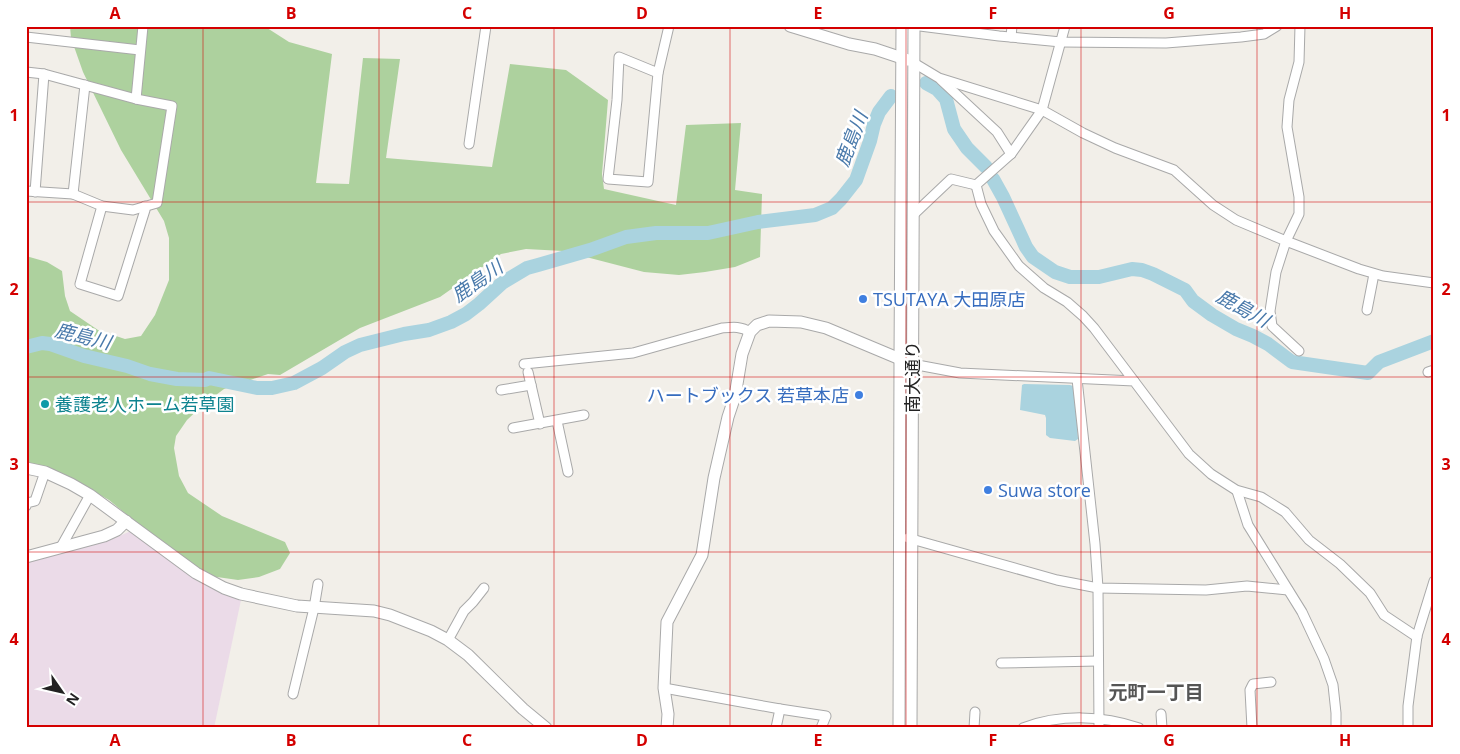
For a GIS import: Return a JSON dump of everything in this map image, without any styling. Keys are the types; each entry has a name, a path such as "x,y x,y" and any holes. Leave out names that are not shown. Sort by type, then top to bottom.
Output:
{"street":[{"path":"136,99 142,26"},
{"path":"469,144 486,26"},
{"path":"658,73 619,57 617,100 608,179 648,182 658,73 669,26"},
{"path":"790,26 849,44 875,49 914,63 939,78 997,132 1011,154"},
{"name":"南大通り","path":"902,26 900,359 910,728"},
{"name":"南大通り","path":"899,728 912,364 914,26"},
{"path":"920,26 1061,42 1166,44 1264,34 1277,26"},
{"path":"1011,37 1012,26"},
{"path":"976,185 1011,154 1042,110 1065,26"},
{"path":"1299,350 1272,326 1270,311 1276,272 1286,241 1299,214 1299,198 1286,127 1289,100 1299,62 1300,26"},
{"path":"26,37 140,50"},
{"path":"26,72 44,74 136,99 172,106 157,203 133,210 102,206 73,194 31,192 44,74"},
{"path":"939,78 1042,110 1115,148 1174,170 1213,204 1236,220 1286,241 1374,274 1434,283"},
{"path":"73,194 85,85"},
{"path":"913,216 951,179 976,185"},
{"path":"976,185 981,204 994,231 1019,266 1044,288 1067,302 1094,328 1189,454 1211,474 1237,491 1261,497 1285,512 1309,540 1340,564 1370,593 1384,615 1417,637"},
{"path":"102,206 80,284 118,296 146,210 145,206"},
{"path":"1367,310 1374,274"},
{"path":"667,728 668,714 664,688 667,622 702,555 714,478 728,417 736,396 742,354 750,332 757,326 769,321 801,322 826,328 912,364 960,373 1134,381"},
{"path":"540,424 526,368 634,353 722,328 737,327 750,332"},
{"path":"1077,379 1098,588 1099,723"},
{"path":"501,390 531,385"},
{"path":"513,428 584,415"},
{"path":"557,421 568,472"},
{"path":"26,468 45,472 90,495 196,573 224,588 241,594 296,606 374,611 390,615 430,631 448,640 468,654 523,709 546,728"},
{"path":"26,506 27,503 34,501 45,472"},
{"path":"1237,491 1248,525 1302,612 1324,659 1332,685 1336,728"},
{"path":"61,547 90,495"},
{"path":"26,557 104,536 117,530 126,521"},
{"path":"905,538 1056,580 1098,588 1206,590 1247,586 1288,590"},
{"path":"1408,728 1408,706 1417,637 1434,581"},
{"path":"293,694 318,584"},
{"path":"448,640 464,611 484,588"},
{"path":"1001,663 1098,661"},
{"path":"1252,728 1250,690 1253,684 1271,682"},
{"path":"664,688 826,716 821,728"},
{"path":"776,728 780,709"},
{"path":"974,728 975,712"},
{"path":"1161,714 1162,728"},
{"path":"1023,728 1037,722 1056,720 1130,724 1140,728"}],"shaded area":[{"path":"131,531 199,582 241,600 214,728 26,728 26,563 117,537"}],"green space":[{"path":"70,26 264,26 289,42 332,54 316,183 349,184 363,58 400,59 386,158 492,167 510,64 566,70 608,100 602,174 604,189 676,205 686,125 741,123 735,190 762,194 760,257 735,267 679,275 644,272 563,251 526,249 501,254 440,297 360,328 280,375 268,374 224,389 187,420 176,436 174,448 179,476 188,493 222,516 285,542 290,553 280,569 259,577 238,580 210,576 193,569 109,500 84,486 26,463 26,256 47,262 62,271 65,296 70,311 98,330 125,339 141,336 155,315 169,280 169,238 164,221 121,150 83,72 71,38"}],"water":[{"path":"1022,385 1073,386 1075,391 1078,439 1075,441 1050,438 1046,435 1045,415 1020,410"}],"waterway":[{"name":"鹿島川","path":"926,83 937,89 946,99 954,129 967,148 986,167"},
{"name":"鹿島川","path":"26,347 42,343 50,344 84,356 127,366 150,374 177,379 205,380 209,378 257,388 272,388 294,383 360,345 429,330 451,322 466,314 502,283 527,268 590,250 626,237 656,233 708,233 758,222 815,215 832,208 856,180 874,124 879,112 891,96"},
{"name":"鹿島川","path":"993,179 1026,247 1033,257 1055,272 1070,277 1099,277 1132,269 1153,274 1185,290 1193,301 1212,315 1268,344 1292,362 1368,373 1379,362 1434,341"}],"place":[{"name":"TSUTAYA 大田原店","path":"863,299"},
{"name":"ハートブックス 若草本店","path":"859,395"},
{"name":"養護老人ホーム若草園","path":"45,404"},
{"name":"Suwa store","path":"988,490"}],"district":[{"name":"元町一丁目","path":"1156,692"}]}
